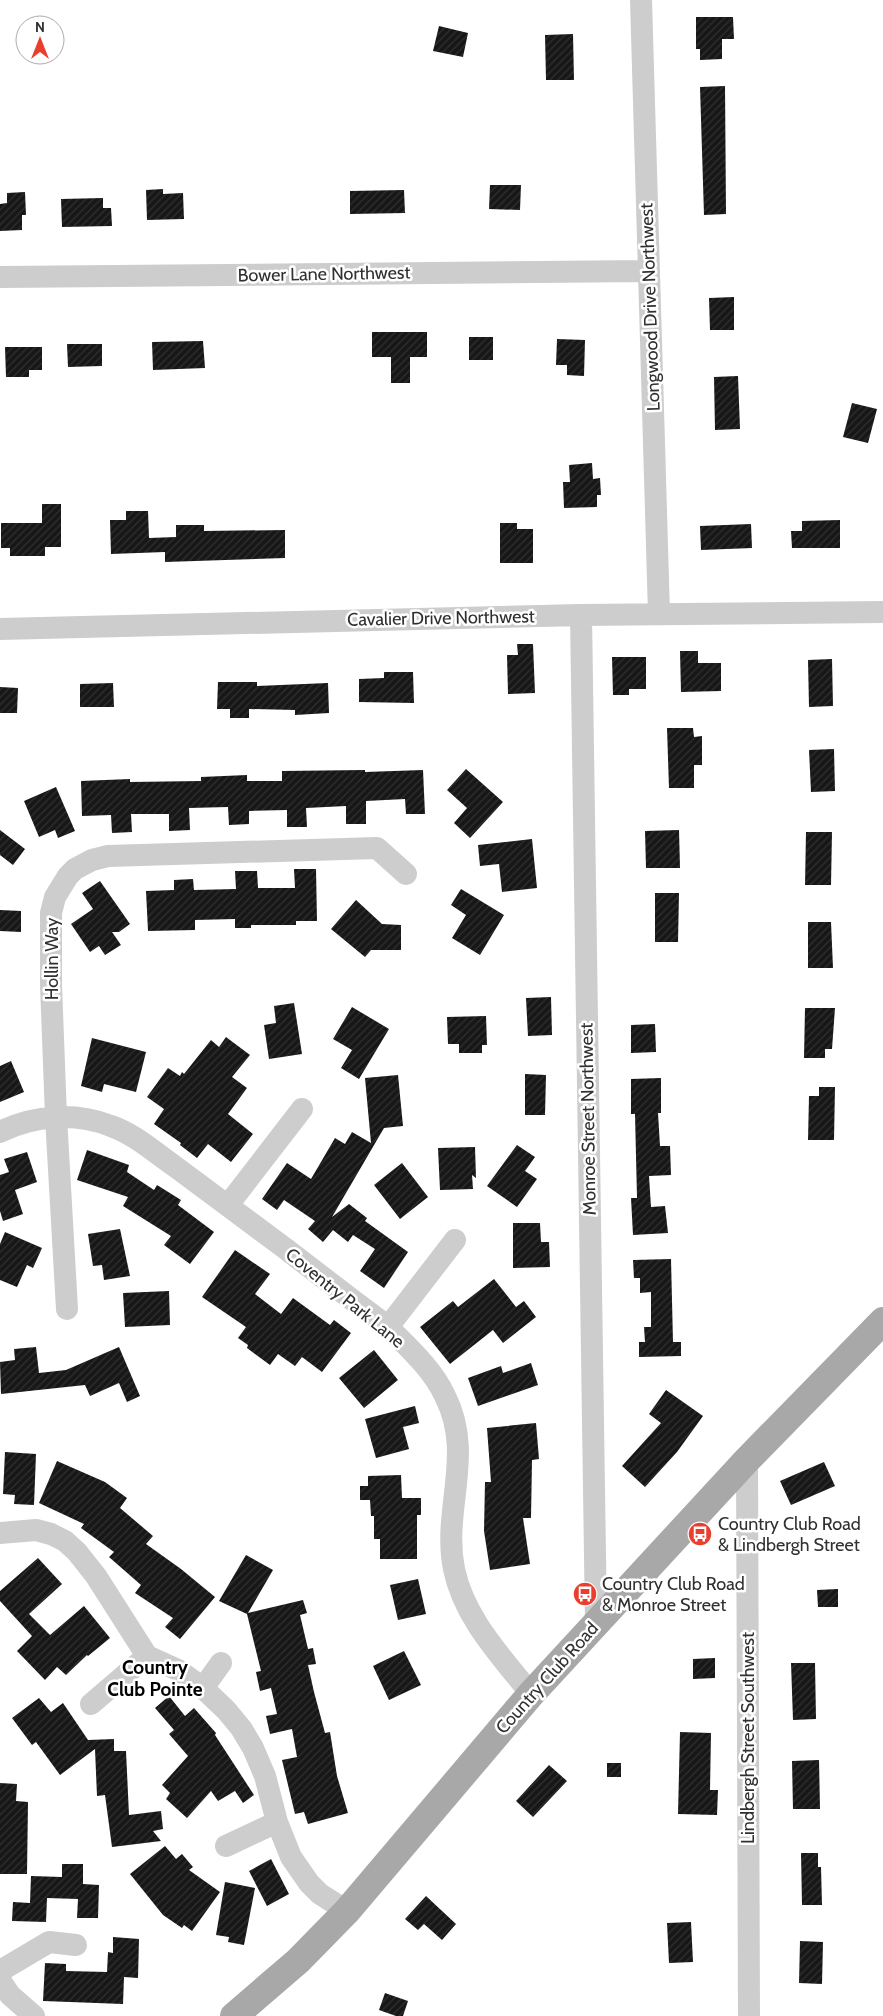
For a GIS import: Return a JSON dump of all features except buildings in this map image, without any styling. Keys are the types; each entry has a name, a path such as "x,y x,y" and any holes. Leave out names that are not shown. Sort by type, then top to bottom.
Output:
{"main road":[{"name":"Country Club Road","path":"234,2016 298,1961 346,1911 531,1694 747,1460 883,1321"}],"street":[{"name":"Longwood Drive Northwest","path":"641,0 659,614"},
{"name":"Bower Lane Northwest","path":"0,277 648,270"},
{"name":"Cavalier Drive Northwest","path":"0,629 581,615 883,612"},
{"name":"Monroe Street Northwest","path":"581,615 596,1623"},
{"name":"Hollin Way","path":"67,1309 56,1117 51,984 51,912 62,884 76,869 92,860 108,856 377,848 406,874"},
{"path":"228,1205 302,1108"},
{"name":"Coventry Park Lane","path":"0,1132 29,1120 56,1117 87,1119 111,1126 132,1136 228,1205 388,1327 434,1377 446,1397 454,1420 458,1442 459,1466 451,1536 453,1567 459,1590 469,1611 482,1631 531,1694"},
{"path":"388,1327 455,1240"},
{"name":"Lindbergh Street Southwest","path":"747,1460 749,2016"},
{"path":"0,1533 36,1530 51,1534 65,1542 77,1552 96,1576 147,1656 178,1670 203,1688 231,1716 253,1748 265,1776 276,1822 291,1857 309,1883 320,1894 346,1911"},
{"path":"91,1704 147,1656"},
{"path":"203,1688 221,1663"},
{"path":"226,1846 276,1822"},
{"path":"0,1972 49,1942 76,1944"},
{"path":"0,1980 10,1996 34,2016"}],"place":[{"name":"Country Club Road & Lindbergh Street","path":"700,1534"},
{"name":"Country Club Road & Monroe Street","path":"585,1594"}],"district":[{"name":"Country Club Pointe","path":"155,1678"}]}
